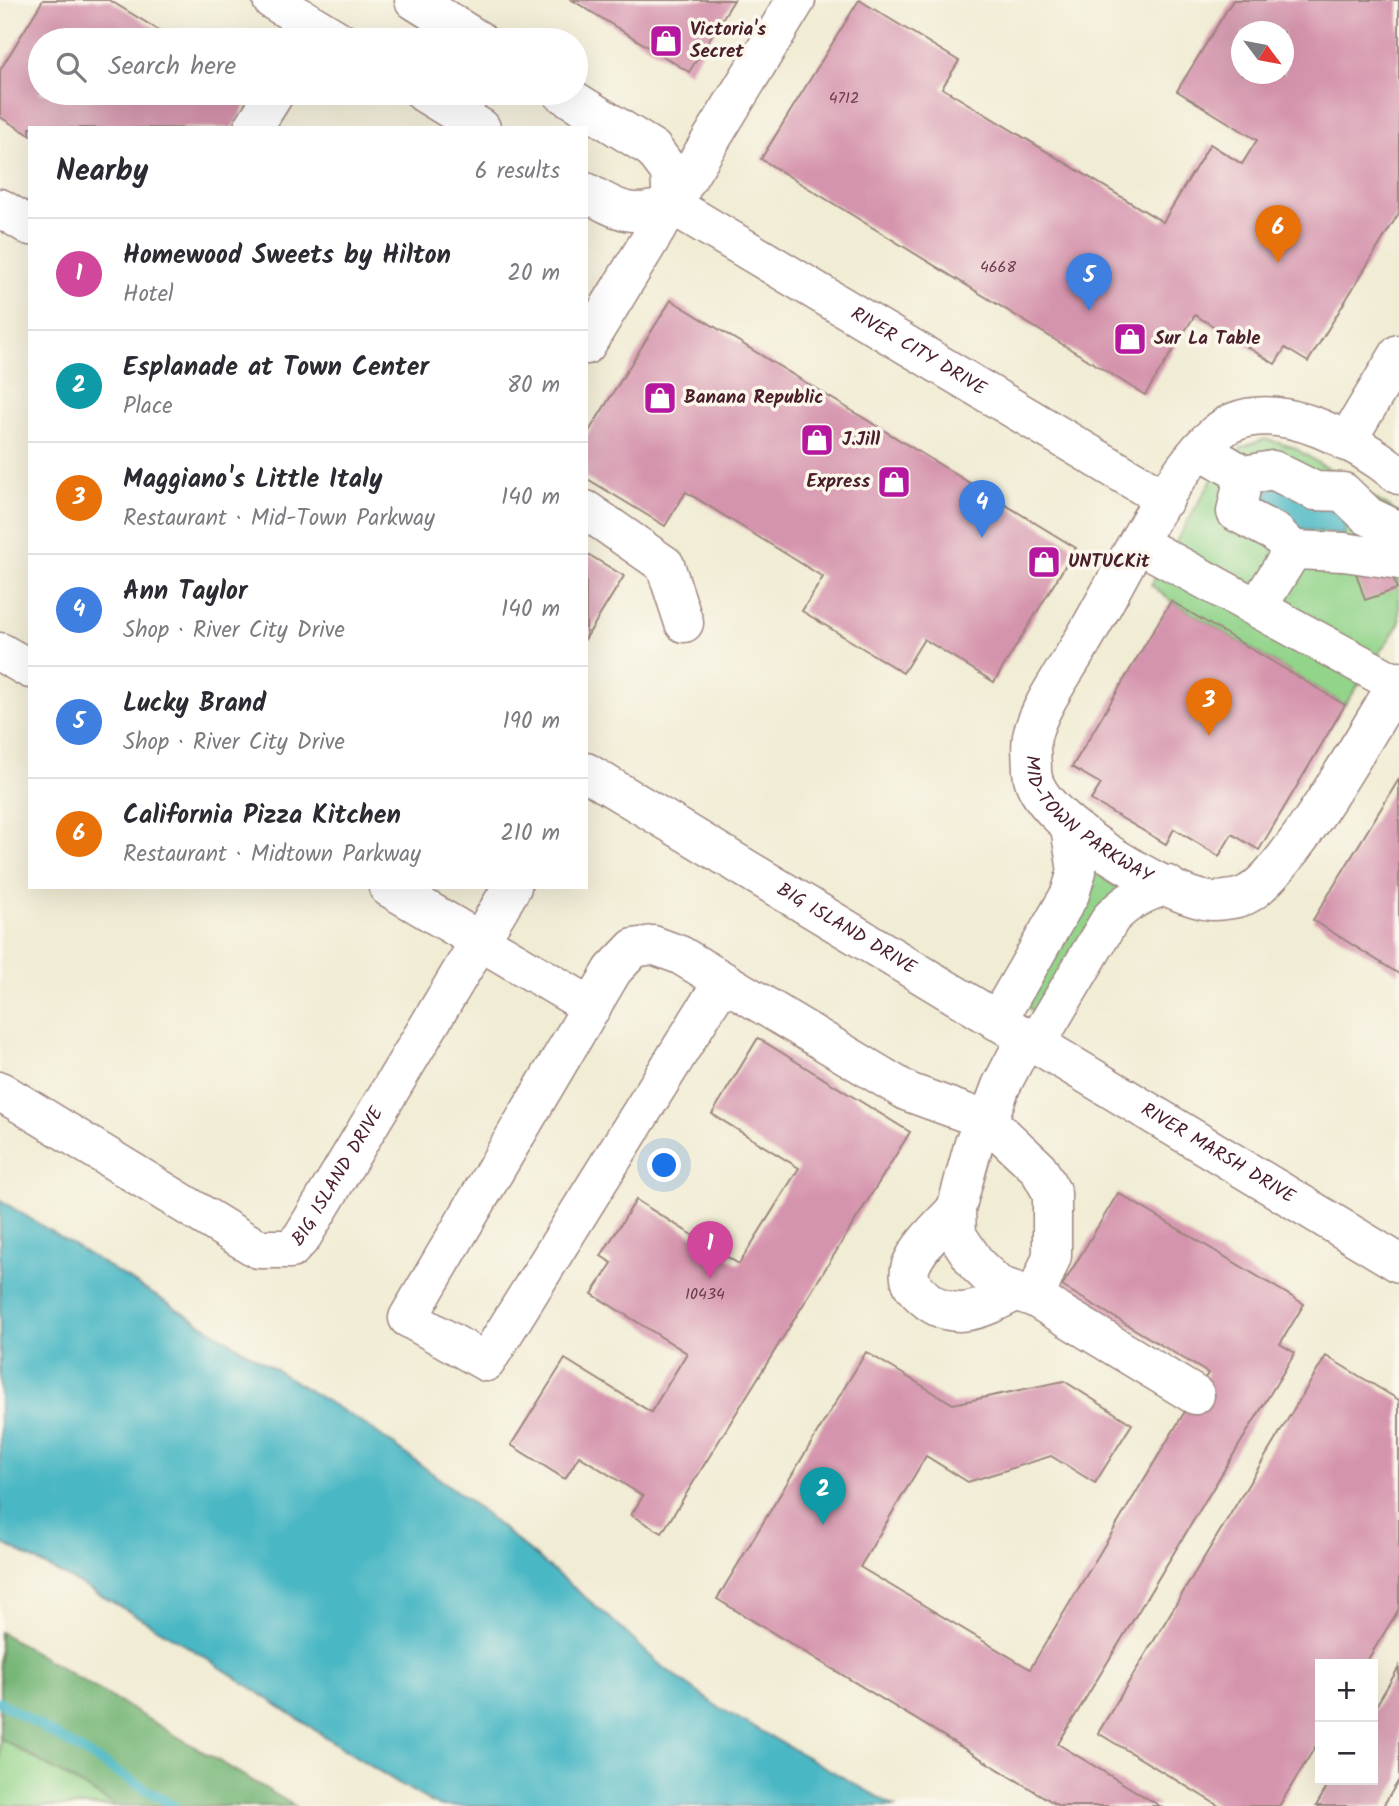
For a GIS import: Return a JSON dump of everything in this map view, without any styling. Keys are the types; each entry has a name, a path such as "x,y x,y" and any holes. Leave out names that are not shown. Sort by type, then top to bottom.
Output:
{"street":[{"path":"272,0 323,27"},
{"path":"414,0 459,28"},
{"path":"588,342 796,0"},
{"path":"254,126 267,105"},
{"path":"444,105 478,126"},
{"path":"582,105 653,149 670,172 672,205"},
{"path":"588,193 615,209 644,214 672,205"},
{"name":"RIVER CITY DRIVE","path":"672,205 1165,499"},
{"path":"0,208 28,225"},
{"path":"1346,442 1399,354"},
{"name":"MID-TOWN PARKWAY","path":"1396,467 1303,422 1266,414 1233,422 1200,449 1165,499 1050,697 1032,736 1032,775 1048,803 1070,827 1109,854 1191,897 1213,901 1246,895 1274,872 1398,682"},
{"path":"1286,418 1236,512 1284,541 1399,560"},
{"path":"1200,449 1315,491 1343,492 1368,516 1399,531"},
{"path":"1257,608 1284,541 1315,491"},
{"path":"588,511 664,565 684,623"},
{"path":"1139,544 1398,682"},
{"path":"0,652 28,668"},
{"name":"BIG ISLAND DRIVE","path":"588,773 1020,1034"},
{"path":"1070,827 1077,871 1002,1086 988,1121 974,1143 956,1209 957,1235 977,1265 1012,1299 1195,1395"},
{"path":"1020,1034 1125,903 1147,891 1168,885"},
{"path":"391,889 592,1007"},
{"name":"BIG ISLAND DRIVE","path":"0,1091 258,1249 291,1249 302,1237 511,889"},
{"path":"723,981 486,1362 408,1318 613,970 634,948 653,945 680,955 908,1092 988,1121 1038,1168 1052,1193 1052,1256 1012,1299 959,1312 944,1310 929,1303 915,1289 909,1278 911,1265 956,1209"},
{"name":"RIVER MARSH DRIVE","path":"1020,1034 1399,1263"}],"green space":[{"path":"1265,439 1293,447 1399,514 1399,624 1345,705 1171,601 1151,585 1218,469 1243,447"},
{"path":"1092,871 1123,891 1036,1012 1022,1005"},
{"path":"0,1632 295,1806 116,1806 0,1738"},
{"path":"0,1738 116,1806 0,1806"}],"water":[{"path":"1274,484 1341,509 1346,524 1344,536 1296,527 1274,519 1258,501"},
{"path":"0,1200 372,1429 463,1496 610,1618 659,1664 718,1707 894,1806 438,1806 158,1628 0,1542"}],"building":[{"path":"43,0 109,0 155,28 28,28 28,105 246,105 233,126 28,126 28,134 0,117 0,70"},
{"path":"572,0 734,0 689,72"},
{"path":"859,0 959,61 942,88 1163,222 1210,144 1242,164 1257,140 1177,91 1233,0 1399,0 1399,213 1308,362 1285,348 1275,364 1195,315 1145,395 761,159"},
{"path":"671,300 1076,548 994,682 924,639 903,673 802,611 823,577 686,492 665,526 588,479 588,433"},
{"path":"1383,544 1397,589 1365,600 1350,555"},
{"path":"588,554 624,576 588,635"},
{"path":"1171,601 1345,705 1259,850 1232,834 1219,856 1174,829 1166,844 1091,800 1101,784 1072,767"},
{"path":"1399,779 1399,974 1313,920"},
{"path":"758,1038 910,1132 662,1533 631,1515 643,1496 579,1456 565,1479 511,1445 565,1359 651,1412 687,1353 592,1294 612,1263 601,1256 636,1200 739,1264 799,1168 712,1114"},
{"path":"1118,1193 1304,1304 1280,1344 1295,1353 1058,1744 1160,1806 1059,1806 717,1599 866,1352 953,1404 1064,1381 1132,1424 1095,1483 1051,1456 968,1482 926,1456 860,1567 1030,1669 1208,1373 1062,1286"},
{"path":"1326,1356 1399,1400 1399,1609 1368,1659 1315,1659 1315,1747 1279,1806 1219,1806 1098,1733"},
{"path":"1399,1667 1399,1780 1383,1806 1316,1806 1328,1785 1378,1785 1378,1703"}],"waterway":[{"path":"0,1702 174,1806"}],"place":[{"name":"Victoria's Secret","path":"666,41"},
{"name":"California Pizza Kitchen","path":"1278,263"},
{"name":"Lucky Brand","path":"1089,311"},
{"name":"Sur La Table","path":"1130,339"},
{"name":"Banana Republic","path":"660,398"},
{"name":"J.Jill","path":"817,440"},
{"name":"Express","path":"894,482"},
{"name":"Ann Taylor","path":"982,538"},
{"name":"UNTUCKit","path":"1044,562"},
{"name":"Maggiano's Little Italy","path":"1209,736"},
{"name":"Homewood Sweets by Hilton","path":"710,1279"},
{"name":"Esplanade at Town Center","path":"823,1525"}]}
